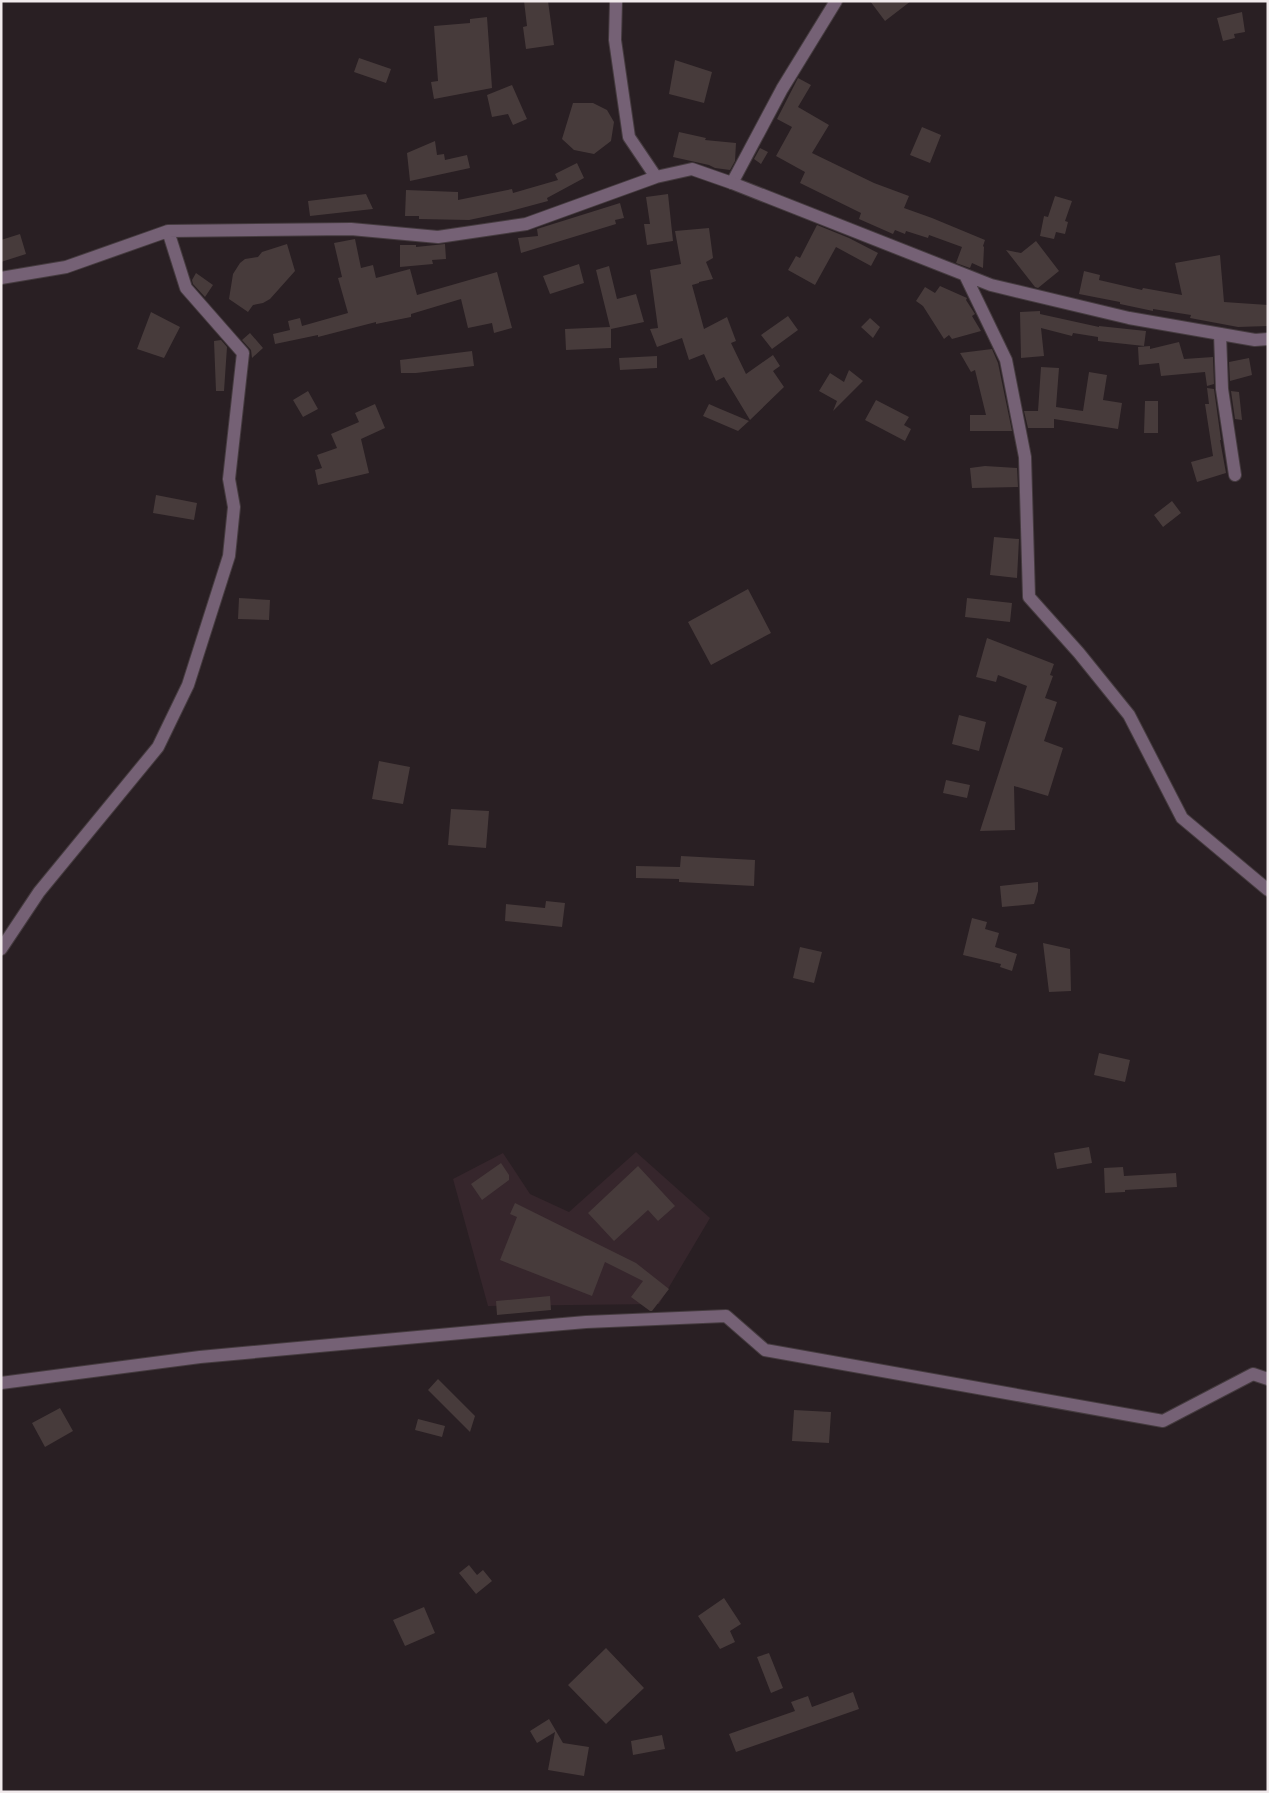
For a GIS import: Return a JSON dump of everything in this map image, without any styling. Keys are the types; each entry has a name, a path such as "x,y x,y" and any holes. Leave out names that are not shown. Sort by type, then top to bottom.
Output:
{"street":[{"path":"616,1 615,40 630,137 656,178"},
{"path":"732,183 782,89 836,1"},
{"path":"1,278 66,268 168,231 351,229 438,237 526,224 656,178 692,169 991,285 1120,316 1254,340 1268,339"},
{"path":"1,949 39,892 158,748 188,684 229,556 234,507 228,479 243,353 186,288 168,231"},
{"path":"965,275 1006,360 1025,457 1029,597 1079,653 1128,715 1182,818 1268,890"},
{"path":"1220,334 1222,389 1235,475"},
{"path":"1,1382 200,1357 484,1330 586,1322 726,1316 765,1350 1164,1421 1253,1374 1268,1379"}],"shaded area":[{"path":"636,1152 710,1218 659,1304 488,1306 453,1179 503,1153 530,1194 569,1212"}],"building":[{"path":"524,1 548,1 554,45 526,49 523,27 527,26"},
{"path":"870,1 911,1 885,21"},
{"path":"1242,12 1245,32 1234,34 1235,38 1223,41 1217,18"},
{"path":"487,17 492,88 434,99 431,82 438,81 434,26 470,23 470,19"},
{"path":"359,58 391,69 386,83 354,72"},
{"path":"675,60 712,72 704,103 669,94"},
{"path":"798,78 811,85 798,107 829,125 812,153 874,183 909,196 904,208 985,240 983,246 983,268 972,263 970,268 956,263 962,247 929,235 928,238 906,231 905,234 895,230 893,234 859,219 861,213 800,183 805,172 776,156 792,127 777,119"},
{"path":"512,85 527,119 513,125 508,114 492,117 487,95"},
{"path":"573,103 593,103 607,110 614,122 611,141 594,154 574,150 562,139"},
{"path":"922,127 941,135 930,163 910,155"},
{"path":"679,132 706,138 705,140 736,143 735,161 730,170 673,157"},
{"path":"435,141 437,155 444,154 445,160 467,155 470,168 410,181 407,153"},
{"path":"760,148 768,152 761,164 754,159"},
{"path":"577,163 584,178 547,198 548,201 469,220 419,219 419,216 405,216 406,190 458,192 458,200 512,189 513,193 558,180 555,174"},
{"path":"366,194 373,209 310,216 308,201"},
{"path":"668,194 673,241 647,245 644,224 650,224 646,197"},
{"path":"1055,196 1072,201 1065,221 1068,222 1065,234 1056,232 1054,239 1040,236 1044,216 1048,217"},
{"path":"620,203 624,218 615,220 616,224 521,253 518,238 538,236 537,229"},
{"path":"817,225 849,238 878,253 871,266 836,247 815,285 788,270 796,256 800,258"},
{"path":"709,228 713,258 706,262 713,279 692,285 704,329 727,317 736,341 731,343 746,374 773,355 780,366 773,371 784,387 750,420 724,377 716,381 704,354 689,360 682,338 657,347 650,329 658,328 650,270 681,264 675,231"},
{"path":"20,234 26,254 1,262 1,240"},
{"path":"355,239 361,268 373,265 376,278 410,269 417,295 497,272 512,328 494,333 492,323 468,328 461,299 411,314 411,317 376,324 376,322 318,337 318,335 275,344 273,334 290,330 288,321 300,318 302,326 348,313 338,278 342,277 334,243"},
{"path":"1036,241 1059,271 1038,288 1035,287 1006,250 1021,253"},
{"path":"287,244 295,271 270,299 253,305 248,312 229,299 233,274 240,263 245,259 258,257 262,252"},
{"path":"445,244 446,259 432,260 433,264 400,267 400,245 416,245 416,247"},
{"path":"1220,255 1224,302 1268,305 1268,326 1238,327 1190,318 1191,315 1153,309 1153,311 1079,294 1084,271 1100,275 1099,280 1142,290 1143,288 1182,295 1175,263"},
{"path":"579,264 584,283 550,294 543,276"},
{"path":"609,266 617,299 636,294 644,322 611,329 611,348 566,350 565,329 610,327 596,270"},
{"path":"196,273 213,285 205,297 193,284 192,280"},
{"path":"940,286 967,298 966,300 975,314 972,316 981,331 952,339 949,335 944,339 923,306 916,301 925,287 935,293"},
{"path":"1040,311 1040,314 1099,327 1146,331 1144,346 1098,341 1098,337 1073,333 1072,336 1041,328 1044,356 1021,358 1020,312"},
{"path":"151,312 180,327 164,358 137,349"},
{"path":"788,316 798,330 772,349 761,335"},
{"path":"870,318 880,327 873,338 861,327"},
{"path":"250,333 263,348 252,358 251,350 242,340"},
{"path":"221,340 227,347 224,391 216,391 214,341"},
{"path":"1179,342 1184,359 1213,357 1214,384 1207,386 1205,372 1161,376 1159,363 1139,365 1138,347 1150,346 1150,349"},
{"path":"992,349 998,363 1012,431 970,431 970,415 986,415 975,370 971,372 960,353"},
{"path":"472,351 474,366 401,373 400,360"},
{"path":"657,356 657,368 620,370 619,358"},
{"path":"1249,358 1252,375 1230,381 1229,362"},
{"path":"1041,367 1059,368 1056,407 1083,411 1089,372 1107,375 1103,400 1122,403 1118,429 1054,419 1054,428 1028,428 1024,411 1038,411"},
{"path":"849,370 863,381 833,411 837,401 819,391 830,373 844,382"},
{"path":"1207,388 1214,389 1226,473 1197,482 1191,462 1213,456 1205,404 1209,404"},
{"path":"308,391 318,409 303,417 293,400"},
{"path":"1231,391 1239,392 1242,420 1235,419"},
{"path":"876,400 909,417 904,425 911,429 905,441 865,420"},
{"path":"1145,401 1158,401 1158,433 1144,433"},
{"path":"375,404 385,428 361,439 369,473 318,485 315,470 322,468 317,455 337,448 331,434 359,422 355,413"},
{"path":"709,404 749,421 738,431 703,416"},
{"path":"985,466 1017,468 1018,487 972,488 970,468"},
{"path":"156,495 197,503 194,520 153,513"},
{"path":"1172,501 1181,513 1163,527 1154,515"},
{"path":"994,537 1019,539 1017,578 990,575"},
{"path":"748,589 771,633 711,665 688,622"},
{"path":"239,598 270,600 269,620 238,619"},
{"path":"967,598 1012,603 1010,622 965,617"},
{"path":"987,638 1054,664 1050,675 1053,676 1045,698 1057,702 1044,741 1063,748 1048,796 1014,786 1015,830 980,831 1027,686 998,675 996,682 976,677"},
{"path":"959,715 986,722 979,751 952,744"},
{"path":"379,761 410,767 403,804 372,799"},
{"path":"946,780 970,785 967,798 943,793"},
{"path":"451,809 489,811 486,848 448,845"},
{"path":"681,856 755,860 754,886 679,882 679,879 636,878 636,866 680,867"},
{"path":"1038,882 1038,891 1034,904 1002,907 1000,886"},
{"path":"546,901 565,903 562,927 505,921 506,904 545,908"},
{"path":"972,918 987,922 985,929 999,933 995,947 1017,954 1012,971 1000,967 1001,964 963,955"},
{"path":"1043,943 1070,949 1071,991 1049,992"},
{"path":"800,947 822,952 814,983 793,978"},
{"path":"1099,1053 1130,1060 1125,1082 1094,1075"},
{"path":"1089,1147 1092,1163 1057,1169 1054,1153"},
{"path":"501,1163 509,1175 509,1180 482,1200 471,1184"},
{"path":"638,1166 675,1206 658,1221 648,1210 614,1241 588,1213"},
{"path":"1123,1167 1124,1176 1176,1173 1177,1187 1105,1193 1104,1168"},
{"path":"515,1203 636,1263 669,1289 652,1311 650,1311 631,1297 643,1281 605,1262 592,1296 500,1260 517,1217 510,1214"},
{"path":"550,1296 551,1310 497,1315 496,1301"},
{"path":"438,1379 475,1416 470,1432 428,1390"},
{"path":"60,1408 73,1431 45,1447 32,1423"},
{"path":"794,1410 831,1412 829,1443 792,1441"},
{"path":"418,1419 445,1426 442,1437 415,1430"},
{"path":"469,1565 477,1575 483,1570 492,1581 476,1594 459,1573"},
{"path":"724,1598 741,1624 730,1631 735,1642 720,1649 698,1616"},
{"path":"424,1607 435,1633 405,1646 393,1620"},
{"path":"606,1648 644,1688 606,1724 568,1685"},
{"path":"769,1653 783,1688 771,1693 757,1657"},
{"path":"853,1692 859,1709 736,1752 729,1734 795,1711 791,1702 808,1696 812,1707"},
{"path":"549,1719 563,1743 589,1747 584,1776 548,1770 555,1732 537,1743 530,1731"},
{"path":"662,1735 665,1749 633,1755 631,1741"}]}
